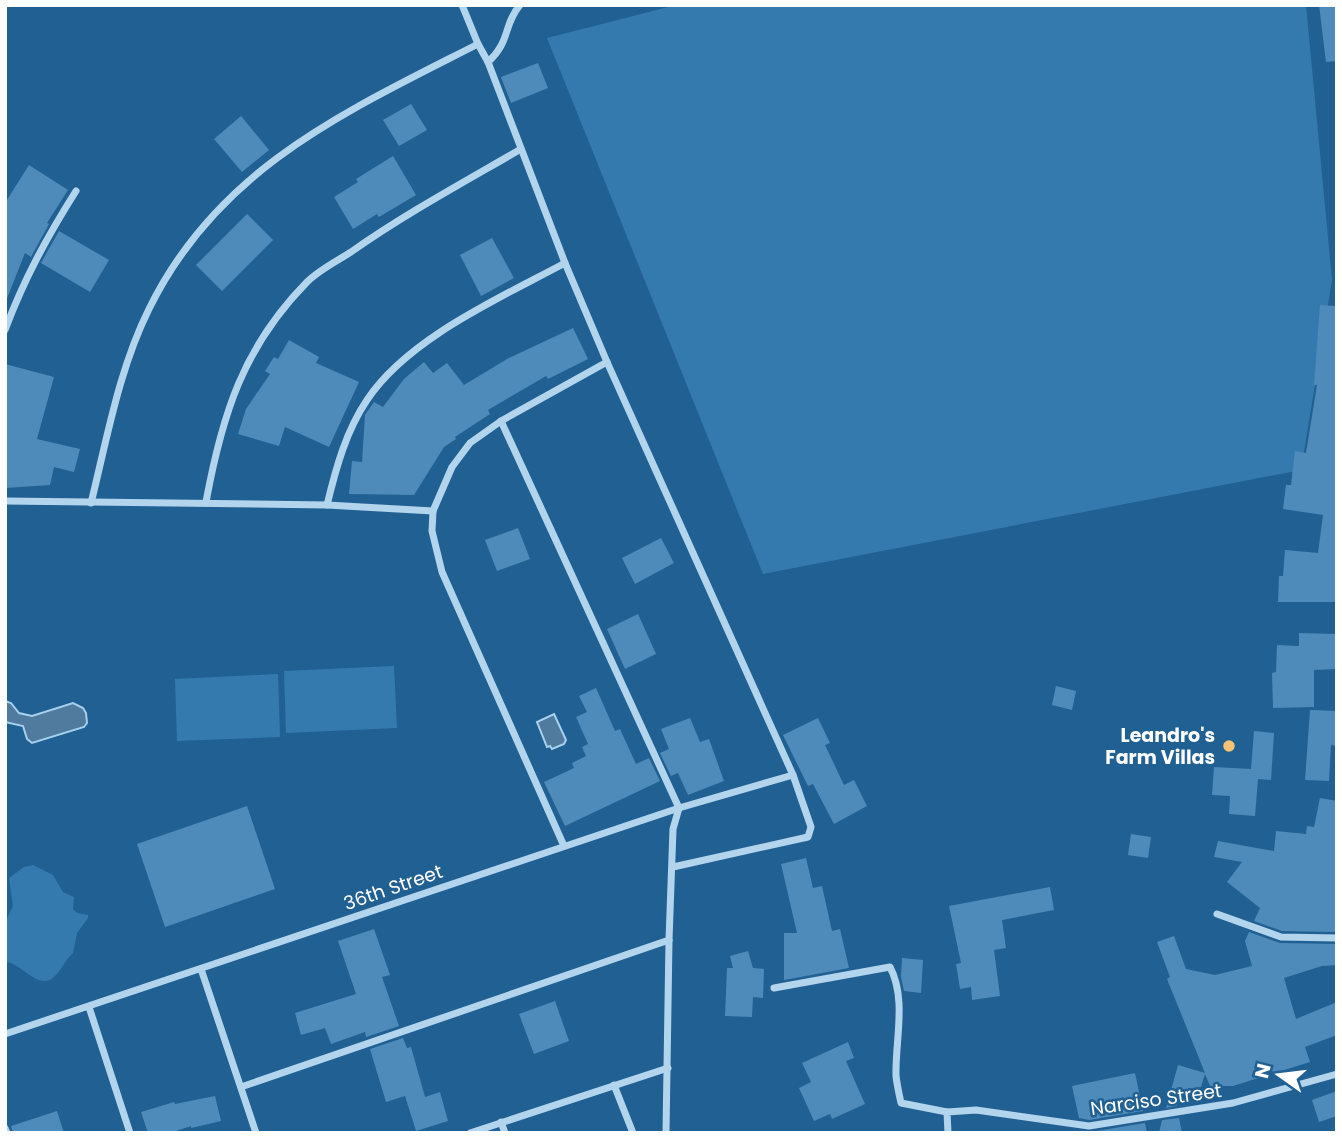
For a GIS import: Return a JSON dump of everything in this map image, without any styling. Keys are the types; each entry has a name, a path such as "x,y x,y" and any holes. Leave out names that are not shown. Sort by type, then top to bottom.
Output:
{"street":[{"path":"462,5 488,62 565,264 793,775 811,827 808,837 673,867"},
{"path":"488,62 500,51 514,13 520,5"},
{"path":"91,503 116,404 148,310 193,237 221,204 254,175 295,145 347,111 478,44"},
{"path":"206,502 220,430 234,391 256,347 279,315 309,281 368,240 521,149"},
{"path":"5,330 18,295 41,248 76,191"},
{"path":"327,505 337,465 350,432 368,399 391,370 431,339 565,264"},
{"path":"564,846 442,572 432,531 433,511 452,467 470,443 501,421 607,362"},
{"path":"501,421 679,808 673,829 666,1133"},
{"path":"5,501 206,502 433,511"},
{"name":"36th Street","path":"5,1034 679,808 793,775"},
{"path":"1217,914 1281,937 1337,938"},
{"path":"242,1087 669,940"},
{"name":"Narciso Street","path":"774,988 890,967 896,979 899,1009 896,1078 901,1103 912,1107 947,1112 976,1110 1089,1126 1233,1103 1337,1074"},
{"path":"201,969 256,1133"},
{"path":"89,1007 130,1133"},
{"path":"470,1133 668,1068"},
{"path":"614,1085 633,1133"},
{"path":"947,1112 948,1133"},
{"path":"501,1122 505,1133"}],"shaded area":[{"path":"676,5 1306,5 1332,280 1301,470 763,574 547,38"},
{"path":"394,666 397,728 286,733 284,671"},
{"path":"278,674 280,737 177,741 175,679"},
{"path":"5,701 11,703 19,713 32,716 73,703 83,708 87,723 84,727 32,743 27,739 23,726 5,722"},
{"path":"554,714 566,740 564,744 552,749 547,747 537,722"},
{"path":"33,865 53,875 63,892 74,897 73,909 77,913 88,915 77,933 73,953 56,975 43,981 5,962 5,923 13,906 9,878 24,867"}],"building":[{"path":"1319,5 1337,5 1337,61 1326,62"},
{"path":"538,63 548,88 511,103 501,77"},
{"path":"411,104 427,130 399,146 383,120"},
{"path":"241,116 269,150 242,172 214,139"},
{"path":"393,156 416,195 353,229 334,197 358,182 356,179"},
{"path":"29,165 68,190 47,223 49,224 31,257 25,253 6,301 5,203"},
{"path":"247,214 273,240 222,291 196,265"},
{"path":"59,231 109,260 90,292 41,263"},
{"path":"492,238 514,278 481,296 460,255"},
{"path":"1320,305 1337,306 1337,602 1278,602 1279,576 1283,576 1285,550 1318,553 1323,515 1283,509 1286,485 1291,485 1295,451 1306,453 1317,385 1314,385"},
{"path":"573,328 588,359 548,379 546,376 488,410 490,414 444,447 414,495 349,494 352,461 362,462 365,415 374,402 383,407 404,379 424,362 433,373 447,363 464,385 507,359"},
{"path":"289,340 319,357 316,363 359,382 329,447 285,427 279,446 238,434 246,409 270,374 265,371 274,357 278,359"},
{"path":"5,364 54,377 37,439 80,449 74,472 54,467 50,485 5,488"},
{"path":"518,528 530,559 497,571 485,540"},
{"path":"661,538 674,563 635,584 622,558"},
{"path":"638,614 656,654 625,669 607,629"},
{"path":"1299,633 1337,634 1337,669 1314,670 1314,707 1273,708 1272,673 1276,672 1277,645 1299,646"},
{"path":"1056,686 1076,691 1072,710 1052,705"},
{"path":"596,688 615,731 620,729 636,764 649,758 660,781 565,826 544,782 574,768 572,763 586,756 582,747 588,744 576,717 587,712 579,696"},
{"path":"1310,710 1337,711 1337,746 1331,745 1329,781 1305,780"},
{"path":"690,718 700,742 709,739 724,781 688,795 678,773 671,776 660,753 669,749 661,729"},
{"path":"818,718 830,743 825,745 844,785 854,780 867,806 834,824 813,784 808,786 783,735"},
{"path":"1254,731 1274,733 1271,780 1258,779 1255,816 1229,814 1230,796 1212,795 1214,767 1251,769"},
{"path":"1320,798 1337,801 1337,932 1282,931 1254,921 1260,908 1227,882 1242,862 1214,857 1218,841 1274,851 1276,831 1306,834 1307,826 1314,827"},
{"path":"247,806 275,889 165,927 137,844"},
{"path":"1131,834 1151,837 1148,858 1128,855"},
{"path":"806,858 813,888 822,886 832,931 840,929 849,968 784,980 784,933 797,933 781,864"},
{"path":"1050,887 1054,910 1002,920 1006,948 994,950 1000,996 972,1000 971,987 960,989 956,964 961,963 949,906"},
{"path":"374,929 390,975 382,977 399,1026 366,1037 365,1032 331,1044 325,1028 301,1035 295,1013 356,994 338,941"},
{"path":"1249,932 1280,943 1337,944 1337,965 1322,966 1284,978 1296,1019 1337,1002 1337,1035 1305,1047 1310,1062 1233,1086 1210,1086 1205,1074 1201,1087 1173,1091 1177,1106 1166,1108 1178,1065 1205,1073 1167,979 1170,977 1157,942 1174,936 1186,969 1215,975 1252,966 1245,941"},
{"path":"748,951 753,968 764,969 763,998 753,997 752,1017 725,1016 727,968 733,968 730,956"},
{"path":"902,958 923,960 921,993 904,991 901,977"},
{"path":"555,1001 569,1041 534,1054 519,1014"},
{"path":"403,1038 407,1048 411,1047 425,1097 440,1092 448,1121 416,1131 405,1096 386,1102 370,1049"},
{"path":"848,1042 854,1058 846,1061 865,1104 832,1119 830,1114 814,1121 799,1088 811,1082 802,1063"},
{"path":"1135,1073 1143,1111 1089,1120 1079,1118 1072,1086"},
{"path":"1337,1091 1337,1116 1319,1122 1312,1100"},
{"path":"215,1096 221,1121 170,1133 148,1133 141,1112 174,1102 175,1104"},
{"path":"57,1111 64,1133 13,1133 11,1126"},
{"path":"1179,1118 1182,1133 1159,1133 1162,1120"},
{"path":"1145,1123 1147,1133 1081,1133 1081,1131 1090,1132"}],"place":[{"name":"Leandro's Farm Villas","path":"1229,746"}]}
